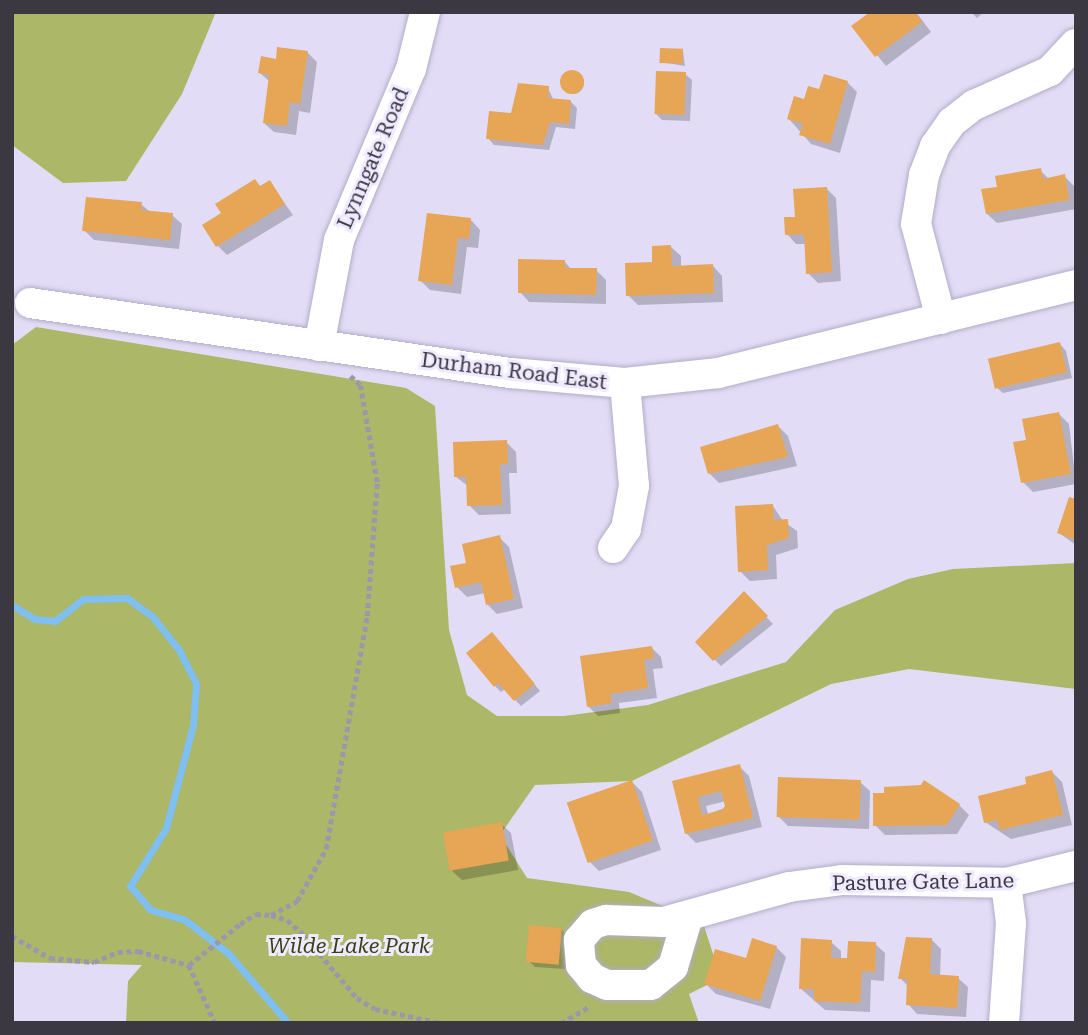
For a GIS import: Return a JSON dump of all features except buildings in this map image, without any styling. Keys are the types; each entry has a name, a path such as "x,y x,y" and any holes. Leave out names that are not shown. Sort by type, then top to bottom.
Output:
{"street":[{"name":"Lynngate Road","path":"319,346 339,240 411,69 425,12"},
{"path":"941,319 916,224 924,175 935,146 952,122 974,104 1050,71 1075,44"},
{"name":"Durham Road East","path":"30,303 574,381 625,383 718,373 1076,285"},
{"path":"613,548 626,529 634,486 625,383"},
{"name":"Pasture Gate Lane","path":"688,916 789,887 842,880 1006,883 1076,866"},
{"path":"1004,1023 1011,923 1006,883"}],"path":[{"path":"271,915 297,901 326,849 367,617 377,482 360,385 319,346"},
{"path":"189,965 201,953 256,914 271,915 287,920 303,934 357,998 375,1009 441,1023"},
{"path":"12,936 51,958 94,962 118,951 138,951 189,965"},
{"path":"189,965 215,1023"}],"green space":[{"path":"12,12 216,12 182,94 126,181 63,183 12,145"},
{"name":"Wilde Lake Park","path":"36,327 406,388 435,406 449,630 467,695 497,716 564,716 648,705 786,662 835,610 908,579 953,569 1076,563 1076,689 909,669 831,684 632,781 535,785 500,835 527,878 629,892 703,923 715,960 707,985 689,994 699,1023 126,1023 128,981 142,965 12,962 12,345"}],"waterway":[{"path":"12,605 34,619 55,621 83,599 127,598 152,616 179,650 196,684 193,725 166,828 130,886 151,910 185,920 228,953 288,1023"}]}
